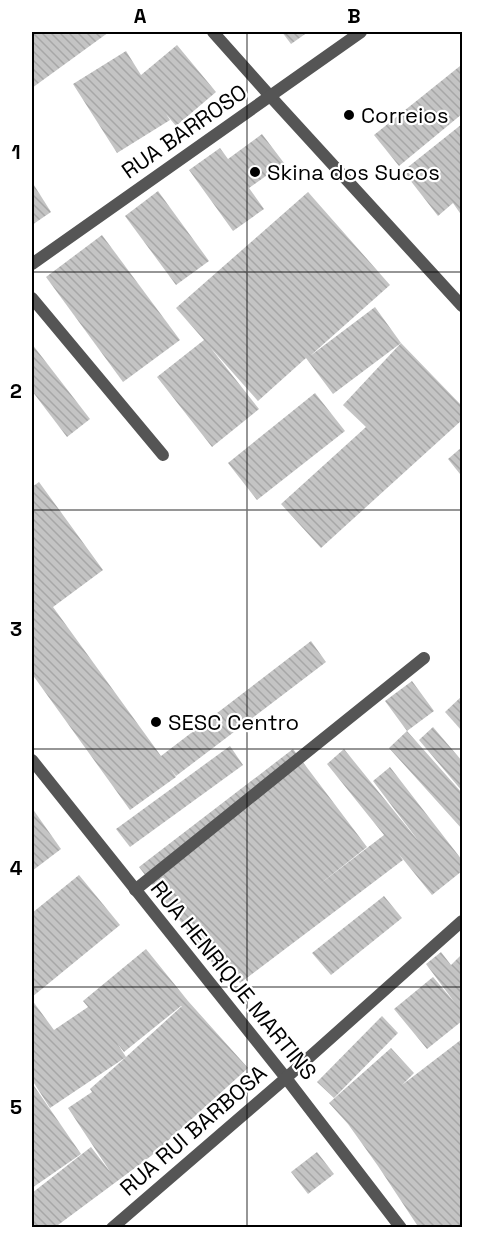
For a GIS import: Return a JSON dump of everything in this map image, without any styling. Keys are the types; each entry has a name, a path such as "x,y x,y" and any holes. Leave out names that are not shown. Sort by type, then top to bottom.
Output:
{"street":[{"path":"213,32 462,306"},
{"name":"RUA BARROSO","path":"32,264 361,32"},
{"path":"32,298 164,455"},
{"path":"135,890 424,658"},
{"name":"RUA HENRIQUE MARTINS","path":"32,760 286,1078 401,1227"},
{"name":"RUA RUI BARBOSA","path":"112,1227 286,1078 462,921"}],"building":[{"path":"32,32 109,32 32,88"},
{"path":"282,32 308,32 291,44"},
{"path":"177,45 216,92 176,126 166,114 170,120 117,153 73,84 126,51 141,75"},
{"path":"460,66 462,69 462,114 399,166 374,135"},
{"path":"462,124 462,216 453,203 438,216 403,171"},
{"path":"262,134 284,163 249,188 264,209 233,231 189,170 220,148 228,159"},
{"path":"32,182 51,212 32,225"},
{"path":"158,191 209,261 176,285 125,216"},
{"path":"308,192 390,285 310,356 375,307 401,343 333,394 306,358 258,401 210,347 259,409 212,447 157,377 204,340 176,308"},
{"path":"102,235 180,340 123,382 46,277"},
{"path":"401,343 462,406 462,420 321,548 281,504 366,427 343,405"},
{"path":"32,344 90,419 67,437 32,391"},
{"path":"315,393 345,431 257,500 228,463"},
{"path":"462,447 462,473 460,474 448,459"},
{"path":"39,482 103,570 53,607 161,756 311,641 326,662 176,776 170,768 176,777 130,810 32,674 32,487"},
{"path":"412,681 434,711 407,731 385,701"},
{"path":"462,696 462,731 445,712"},
{"path":"433,727 462,761 462,791 419,740"},
{"path":"407,731 462,793 462,829 389,748"},
{"path":"230,746 243,765 130,847 116,829"},
{"path":"293,749 367,847 316,887 384,835 327,764 344,749 420,843 373,781 390,767 462,860 462,871 432,895 398,853 403,860 240,983 221,957 213,964 139,867"},
{"path":"32,808 61,849 32,871"},
{"path":"79,875 120,925 32,997 32,913"},
{"path":"384,896 402,918 331,975 312,953"},
{"path":"146,949 188,1001 248,1068 151,1156 54,1228 32,1228 32,1193 91,1147 111,1173 68,1108 92,1092 90,1089 126,1057 50,1108 32,1080 32,1000 54,1030 88,1007 83,1001","holes":["182,1006 126,1057 117,1043 124,1052"]},
{"path":"441,952 451,965 462,954 462,1021 427,1049 394,1009 433,977 455,1003 426,964"},
{"path":"382,1016 398,1033 334,1098 317,1082"},
{"path":"462,1039 462,1228 419,1228 348,1124 329,1103 391,1048 414,1073 402,1085"},
{"path":"32,1083 81,1154 32,1188"},
{"path":"317,1152 334,1174 308,1194 291,1172"}],"place":[{"name":"Correios","path":"349,115"},
{"name":"Skina dos Sucos","path":"255,172"},
{"name":"SESC Centro","path":"156,722"}]}
